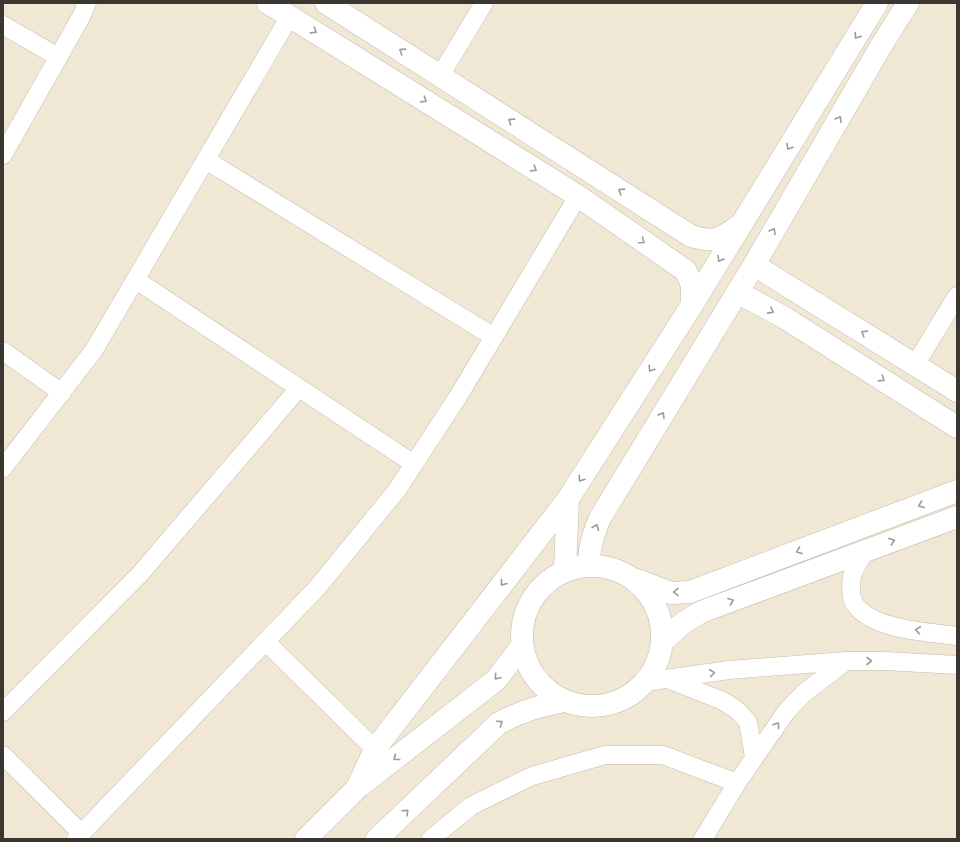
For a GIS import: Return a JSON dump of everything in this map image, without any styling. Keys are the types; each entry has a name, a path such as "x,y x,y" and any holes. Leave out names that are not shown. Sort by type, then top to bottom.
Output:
{"main road":[{"path":"268,3 578,196 686,271 692,285 692,305"},
{"path":"326,3 691,236 705,240 719,239 740,226"},
{"path":"357,788 375,749 568,499 692,305 877,3"},
{"path":"589,565 589,552 592,537 600,518 754,265 877,53 908,3"},
{"path":"754,265 957,390"},
{"path":"737,292 785,318 957,426"},
{"path":"634,580 651,597 660,618 662,642 657,664 656,680 629,696 608,704 587,706 565,701 549,692 536,680 527,664 521,647 522,623 530,601 545,583 565,570 589,565 613,568 634,580 671,593 690,592 957,491"},
{"path":"565,570 568,499"},
{"path":"662,642 683,623 701,612 957,518"},
{"path":"306,839 357,788 496,680 521,647"},
{"path":"378,839 499,723 519,712 565,701"}],"street":[{"path":"3,155 58,57 83,8 94,3"},
{"path":"440,76 484,3"},
{"path":"3,468 94,350 290,16"},
{"path":"3,25 58,57"},
{"path":"206,160 494,337"},
{"path":"3,755 78,836 317,588 397,490 494,337 578,196"},
{"path":"136,280 414,464"},
{"path":"915,365 957,296"},
{"path":"3,351 62,393"},
{"path":"3,712 140,574 299,388"},
{"path":"865,551 853,574 851,588 853,602 865,615 880,623 957,636"},
{"path":"266,642 375,749"},
{"path":"656,680 729,670 846,661 884,661 957,665"},
{"path":"703,839 736,783 786,712 804,693 846,661"},
{"path":"656,680 723,701 737,710 748,722 754,757"},
{"path":"431,839 471,806 532,776 605,755 663,756 736,783"}]}
